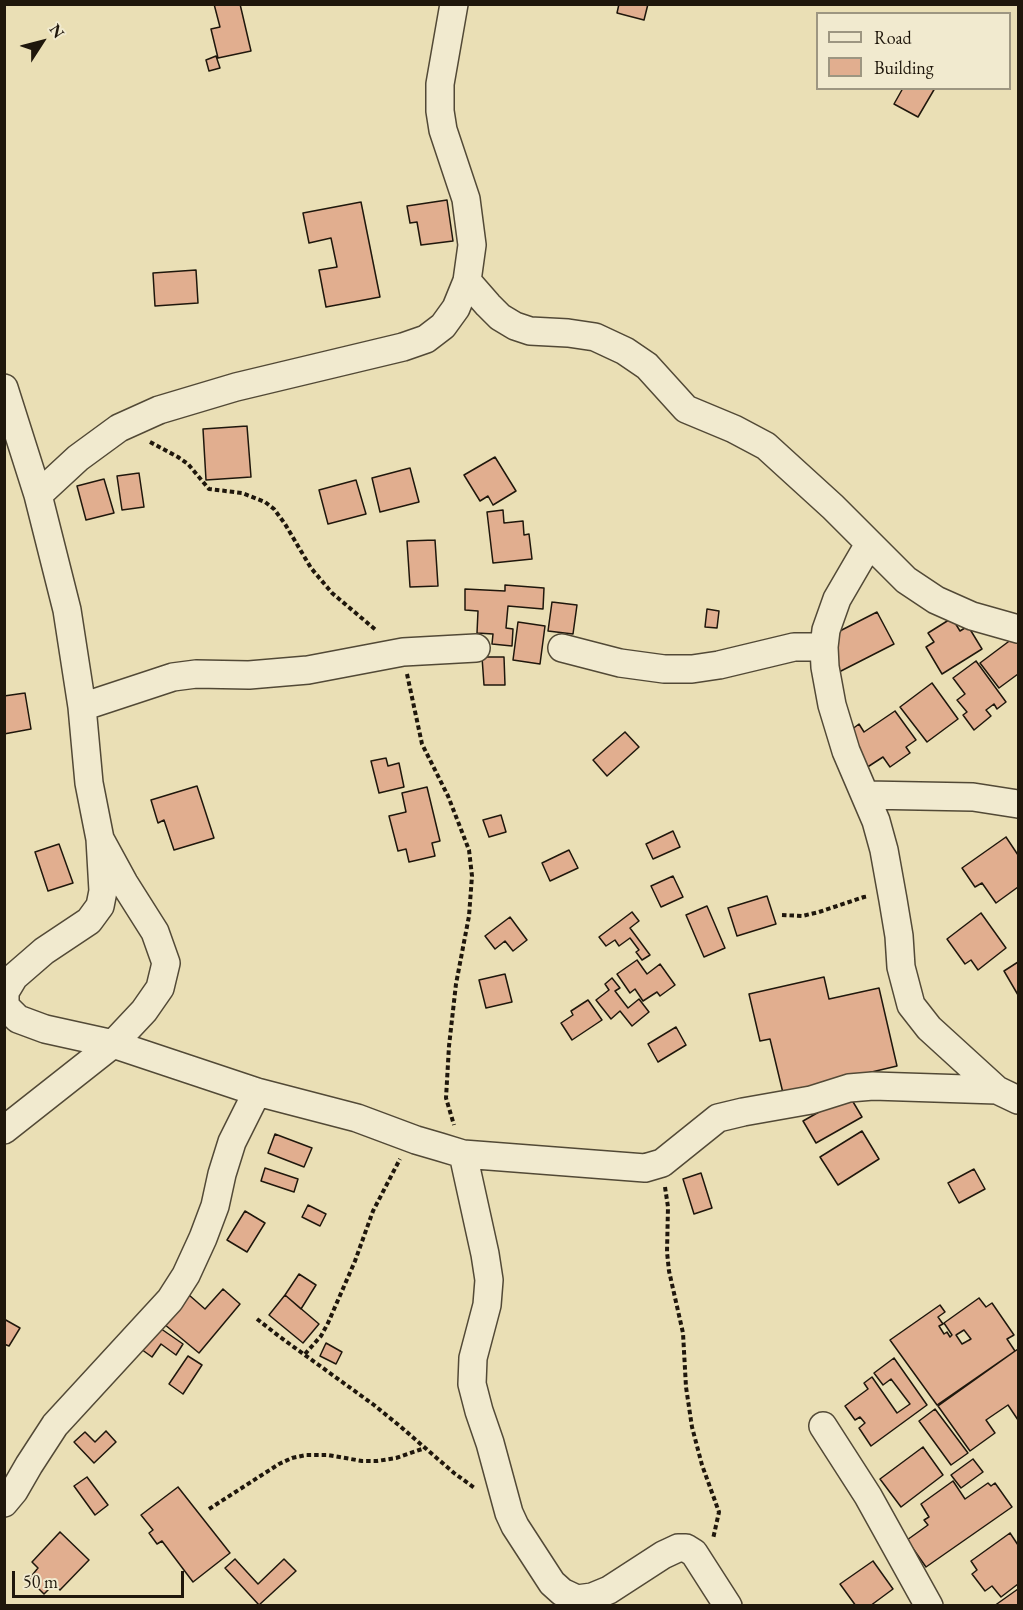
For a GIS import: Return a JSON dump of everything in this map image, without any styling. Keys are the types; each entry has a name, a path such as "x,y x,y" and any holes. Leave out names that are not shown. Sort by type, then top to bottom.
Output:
{"street":[{"path":"38,495 78,458 119,428 159,410 225,391 403,347 426,339 443,326 456,308 467,281 472,245 466,199 443,130 440,111 440,84 454,4"},
{"path":"467,281 500,317 515,326 530,331 596,337 625,351 647,366 686,409 734,429 766,446 825,499 906,580 936,600 972,616 1018,629"},
{"path":"4,388 38,495 67,610 89,783 100,839 103,891 100,906 89,921 44,951 14,977 5,992 5,1006 18,1019 45,1029 112,1044 257,1092 357,1118 416,1140 463,1154 618,1167 645,1168 662,1163 718,1118 811,1101 849,1088 873,1086 1008,1095"},
{"path":"869,544 837,599 826,630 825,667 832,705 846,752 866,795 879,831 899,936 901,967 911,1005 929,1028 1008,1095"},
{"path":"562,648 620,663 692,669 794,647 824,647"},
{"path":"81,707 173,677 196,674 249,675 308,670 403,652 476,648"},
{"path":"866,795 973,797 1018,804"},
{"path":"4,1130 112,1044 144,1011 160,988 166,963 155,932 100,839"},
{"path":"4,1503 14,1491 55,1425 170,1300 186,1275 215,1206 232,1142 257,1092"},
{"path":"463,1154 489,1280 487,1305 473,1358 472,1384 509,1513 532,1554 552,1583 562,1592 577,1599 592,1597 609,1590 663,1556 678,1548 686,1548 694,1553 728,1605"},
{"path":"823,1426 867,1496 929,1605"}],"path":[{"path":"119,428 178,457 209,489 242,493 266,502 285,524 311,567 332,593 403,652 422,744 448,796 469,850 472,876 469,916 452,1012 446,1098 463,1154"},
{"path":"782,915 802,916 864,897 877,896 893,900"},
{"path":"304,1354 321,1336 328,1323 381,1194 397,1163 416,1140"},
{"path":"662,1163 668,1207 668,1262 683,1333 686,1387 692,1427 702,1465 719,1512 705,1571"},
{"path":"257,1318 374,1405 454,1473 509,1513"},
{"path":"209,1509 292,1458 306,1455 328,1455 362,1461 377,1461 396,1458 425,1448"}],"building":[{"path":"214,4 240,4 251,51 218,58 211,29 220,27"},
{"path":"619,4 648,4 644,20 617,13"},
{"path":"216,56 220,68 209,71 206,60"},
{"path":"902,90 934,90 918,117 894,104"},
{"path":"447,200 453,241 421,245 417,222 410,223 407,206"},
{"path":"361,202 380,297 326,307 319,270 337,267 331,238 309,243 303,213"},
{"path":"196,270 198,303 155,306 153,273"},
{"path":"247,426 251,477 206,480 203,429"},
{"path":"495,457 516,491 493,505 488,496 480,501 464,475"},
{"path":"410,468 419,502 380,512 372,478"},
{"path":"139,473 144,507 122,510 117,476"},
{"path":"104,479 114,513 86,520 77,486"},
{"path":"356,480 366,514 328,524 319,490"},
{"path":"503,510 504,523 523,521 524,535 529,534 532,559 493,563 487,512"},
{"path":"435,540 438,586 410,587 407,541"},
{"path":"505,585 544,588 543,609 508,606 506,628 513,629 512,646 492,644 493,634 477,633 478,611 465,610 465,589 505,591"},
{"path":"552,602 577,605 573,634 548,631"},
{"path":"707,609 719,611 717,628 705,627"},
{"path":"877,612 894,644 839,672 831,655 838,652 830,636"},
{"path":"952,618 960,631 968,626 982,649 942,674 926,647 934,642 928,633"},
{"path":"518,622 545,626 540,664 513,660"},
{"path":"1016,636 1018,639 1018,674 999,688 980,663"},
{"path":"482,657 504,657 505,685 484,685"},
{"path":"976,661 1006,702 997,709 994,704 986,710 991,716 974,730 963,715 967,712 957,700 965,694 953,678"},
{"path":"932,683 958,719 927,742 900,707"},
{"path":"25,693 31,729 4,734 4,696"},
{"path":"895,711 916,740 906,747 910,753 890,767 883,757 866,768 847,733 859,724 864,732"},
{"path":"625,732 639,747 607,776 593,760"},
{"path":"386,758 388,766 399,763 404,787 379,793 371,761"},
{"path":"197,786 214,838 174,850 164,820 158,823 151,800"},
{"path":"427,787 440,841 432,843 435,856 409,862 406,849 398,851 389,816 406,812 402,793"},
{"path":"501,815 506,832 489,837 483,820"},
{"path":"673,831 680,847 653,859 646,844"},
{"path":"1006,837 1018,855 1018,887 996,903 982,883 975,887 962,868"},
{"path":"59,844 73,883 48,891 35,852"},
{"path":"569,850 578,868 550,881 542,863"},
{"path":"673,876 683,897 661,907 651,886"},
{"path":"767,896 776,924 737,936 728,908"},
{"path":"707,906 725,948 704,957 686,915"},
{"path":"632,912 639,921 630,928 650,955 642,960 636,952 639,950 630,938 619,946 615,940 606,946 599,937"},
{"path":"981,913 1006,948 978,970 971,960 965,964 947,939"},
{"path":"510,917 527,940 513,951 505,941 495,949 485,936"},
{"path":"637,960 647,974 660,964 675,985 660,996 657,992 643,1001 635,989 630,993 617,974"},
{"path":"1018,962 1018,995 1004,971"},
{"path":"505,974 512,1002 486,1008 479,980"},
{"path":"824,977 829,999 879,988 897,1066 783,1093 770,1039 760,1041 749,994"},
{"path":"612,978 620,988 615,991 628,1008 639,999 649,1012 632,1026 620,1011 611,1019 596,1000 609,990 605,984"},
{"path":"588,1000 602,1020 572,1040 561,1023 573,1015 571,1011"},
{"path":"676,1027 686,1045 658,1062 648,1044"},
{"path":"849,1095 862,1117 816,1143 803,1121"},
{"path":"862,1131 879,1159 838,1185 820,1157"},
{"path":"275,1134 312,1148 304,1167 268,1153"},
{"path":"265,1168 298,1179 294,1192 261,1181"},
{"path":"974,1169 985,1189 959,1203 948,1183"},
{"path":"701,1173 712,1208 694,1214 683,1179"},
{"path":"308,1205 326,1214 320,1226 302,1217"},
{"path":"245,1211 265,1223 247,1252 227,1240"},
{"path":"299,1274 316,1285 301,1309 285,1295"},
{"path":"223,1289 240,1304 199,1353 164,1324 189,1295 205,1309"},
{"path":"285,1295 319,1324 303,1343 269,1315"},
{"path":"979,1298 986,1307 992,1303 1014,1335 1007,1339 1015,1351 937,1405 890,1340 940,1305 945,1312 938,1317 943,1324 939,1326 944,1334 947,1332 950,1337 952,1335 944,1323","holes":["964,1330 971,1339 962,1344 956,1335"]},
{"path":"4,1319 20,1328 9,1346 4,1344"},
{"path":"157,1326 183,1344 176,1355 161,1344 152,1357 141,1349"},
{"path":"326,1343 342,1352 336,1364 320,1356"},
{"path":"1018,1349 1018,1420 1008,1405 986,1420 995,1433 970,1451 938,1406"},
{"path":"188,1356 202,1365 183,1394 169,1384"},
{"path":"894,1358 927,1405 871,1446 859,1428 865,1423 860,1417 855,1420 845,1406 868,1389 864,1383 872,1377 897,1413 910,1404 891,1379 883,1385 874,1373"},
{"path":"935,1409 968,1453 951,1465 919,1421"},
{"path":"106,1431 116,1442 94,1463 74,1442 85,1432 95,1442"},
{"path":"923,1447 943,1475 901,1507 880,1479"},
{"path":"973,1459 983,1472 961,1488 951,1475"},
{"path":"87,1477 108,1505 95,1515 74,1486"},
{"path":"953,1481 965,1499 988,1483 991,1486 995,1483 1012,1507 926,1567 907,1540 928,1525 924,1520 929,1517 921,1504"},
{"path":"178,1487 230,1553 193,1582 162,1541 157,1544 149,1533 153,1530 141,1515"},
{"path":"60,1532 89,1560 60,1590 54,1584 44,1594 29,1579 38,1568 32,1562"},
{"path":"1010,1533 1018,1545 1018,1584 1001,1597 992,1586 985,1591 972,1574 977,1570 971,1561"},
{"path":"235,1559 258,1584 284,1559 296,1571 259,1605 225,1568"},
{"path":"873,1561 893,1589 870,1606 856,1606 840,1584"},
{"path":"1018,1589 1018,1606 994,1606"}]}
